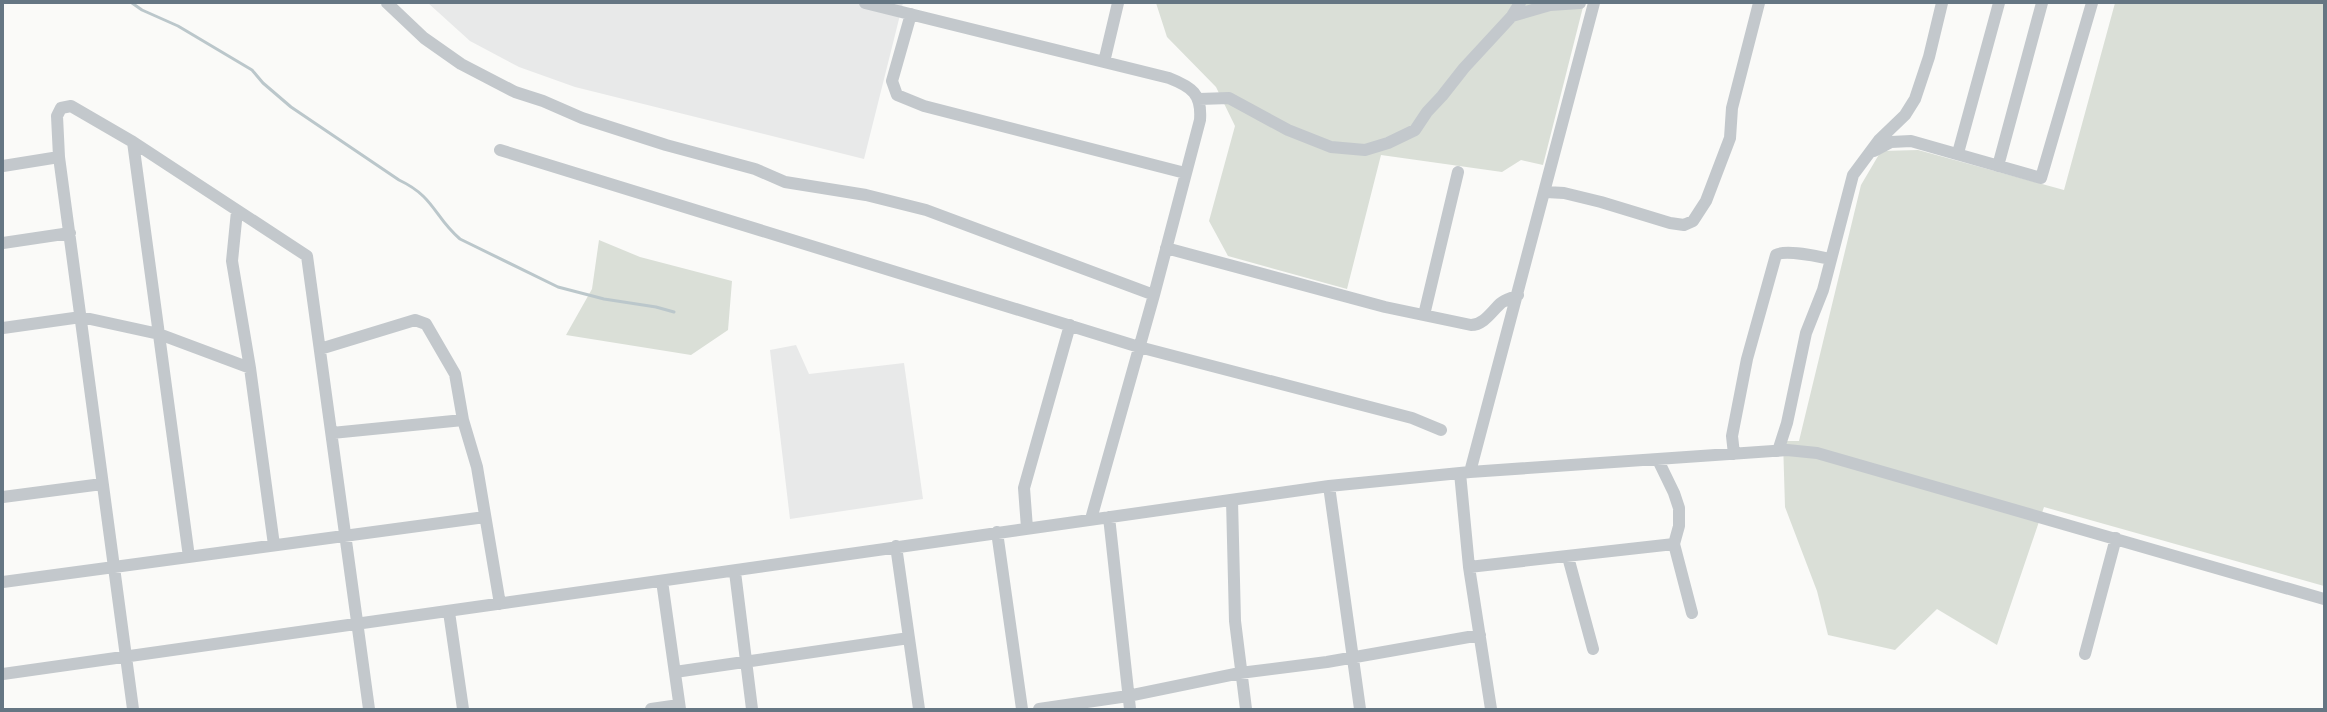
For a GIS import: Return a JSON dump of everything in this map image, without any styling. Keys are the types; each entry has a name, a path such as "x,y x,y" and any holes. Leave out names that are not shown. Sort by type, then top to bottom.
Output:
{"street":[{"path":"387,3 424,38 461,64 515,92 543,101 582,118 666,145 755,169 785,182 866,195 926,210 1154,296"},
{"path":"868,3 1182,83 1192,89 1199,99 1200,120 1154,296 1091,519"},
{"path":"1104,62 1118,3"},
{"path":"1199,99 1229,98 1288,130 1331,146 1365,150 1388,143 1415,130 1427,112 1464,68 1512,16 1520,3"},
{"path":"1512,16 1550,5 1580,3"},
{"path":"1491,709 1470,567 1465,472 1518,295 1594,3"},
{"path":"1546,192 1564,194 1601,202 1670,223 1684,225 1693,221 1706,201 1730,138 1732,108 1759,3"},
{"path":"1778,451 1787,423 1806,334 1823,290 1853,175 1879,140 1905,115 1915,99 1929,58 1942,3"},
{"path":"1958,153 1998,3"},
{"path":"1998,166 2042,3"},
{"path":"1868,154 1891,142 1911,141 1958,153 2040,178 2092,3"},
{"path":"910,14 892,81 897,95 924,106 1185,173"},
{"path":"133,709 102,484 60,156 58,116 61,108 71,106 133,142 307,256 368,709"},
{"path":"133,142 188,557"},
{"path":"500,150 1139,347 1412,418 1441,430"},
{"path":"3,166 60,156"},
{"path":"1424,315 1458,172"},
{"path":"237,210 232,243 232,261 250,368 274,545"},
{"path":"3,243 70,233"},
{"path":"1166,248 1385,307 1476,325 1502,302 1518,295"},
{"path":"1734,454 1732,436 1742,382 1776,255 1780,253 1789,253 1831,259"},
{"path":"3,328 81,317 159,334 250,368"},
{"path":"320,349 414,320 421,320 426,324 450,362 458,387 463,420 477,467 500,604"},
{"path":"1027,528 1024,488 1070,325"},
{"path":"332,433 463,420"},
{"path":"3,674 357,623 449,612 734,572 896,546 1329,486 1465,472 1778,451 1817,453 2324,599"},
{"path":"1658,460 1674,493 1679,508 1679,526 1674,544 1692,613"},
{"path":"3,496 102,484"},
{"path":"1329,486 1360,709"},
{"path":"1232,500 1235,621 1240,673 1246,709"},
{"path":"3,582 485,517"},
{"path":"1109,517 1130,709"},
{"path":"997,532 1022,709"},
{"path":"2085,654 2116,538"},
{"path":"1470,567 1674,544"},
{"path":"896,546 919,709"},
{"path":"1568,557 1593,649"},
{"path":"734,572 752,709"},
{"path":"651,709 679,707 662,581"},
{"path":"449,612 463,709"},
{"path":"1039,709 1128,696 1240,673 1353,657 1480,635"},
{"path":"674,672 909,638"}],"shaded area":[{"path":"428,3 903,3 864,159 575,87 519,67 470,41"},
{"path":"1156,3 1584,3 1543,165 1521,160 1502,172 1381,155 1347,289 1228,256 1209,221 1235,126 1216,87 1167,37"},
{"path":"2115,3 2324,3 2324,586 2044,507 1997,645 1937,609 1895,650 1828,635 1817,591 1785,507 1783,441 1799,441 1861,185 1881,151 1918,150 2064,190"},
{"path":"599,240 640,257 732,281 728,330 691,355 566,335 592,289"},
{"path":"796,345 809,374 904,363 923,499 790,519 770,350"}],"waterway":[{"path":"132,3 142,10 178,26 252,70 263,83 291,107 420,193 451,231 460,239 558,287 604,299 656,307 674,312"}]}
